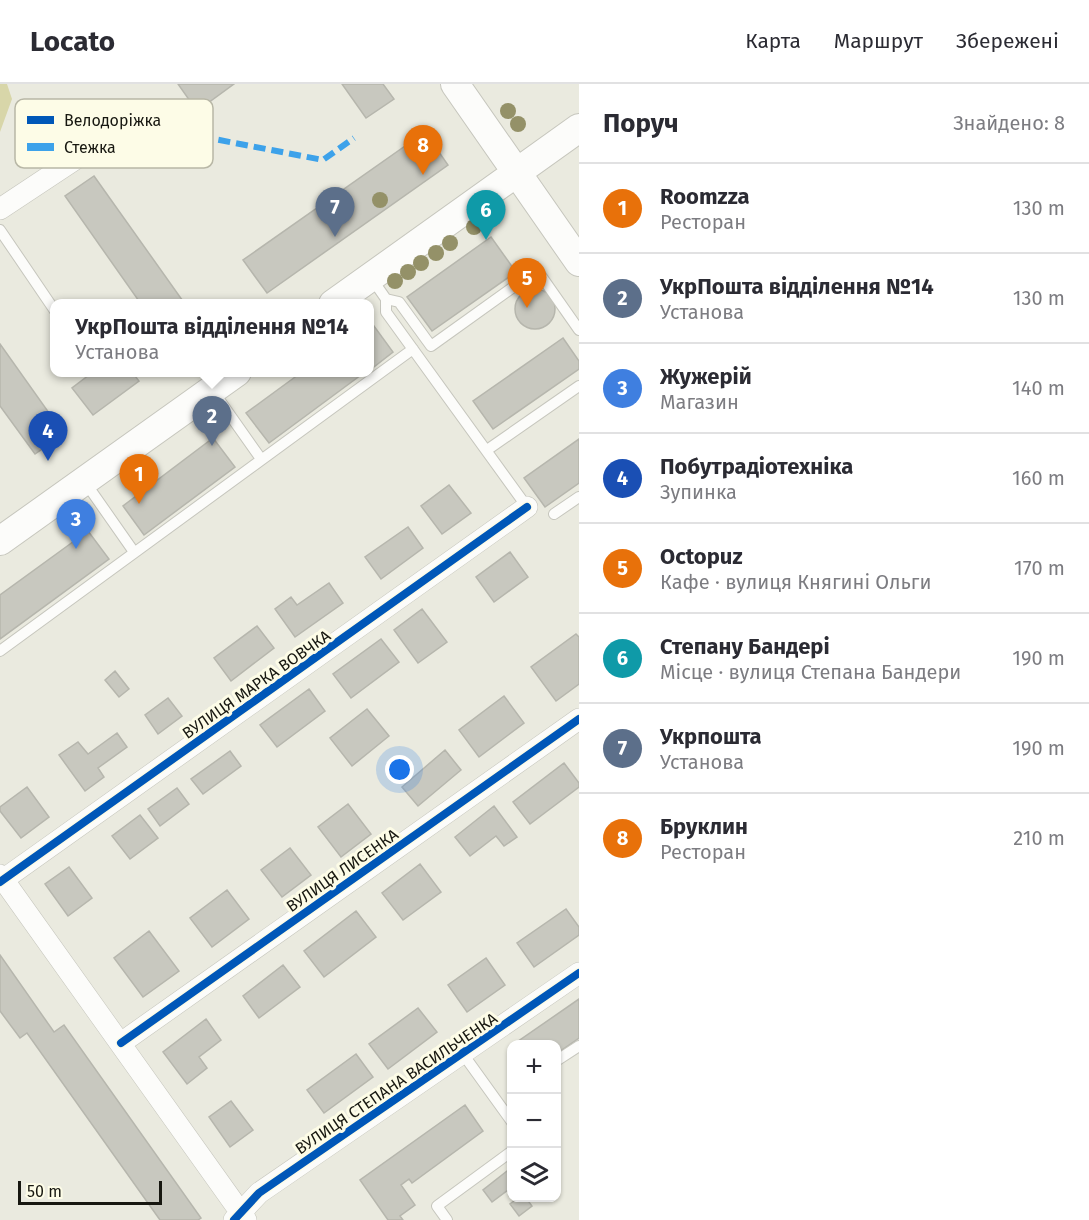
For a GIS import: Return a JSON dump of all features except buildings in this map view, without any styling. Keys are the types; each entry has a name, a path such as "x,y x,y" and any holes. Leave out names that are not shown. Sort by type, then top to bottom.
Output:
{"main road":[{"path":"455,84 579,262"},
{"path":"345,299 378,288 518,172 579,128"},
{"path":"0,541 230,377"}],"street":[{"path":"0,209 62,168"},
{"name":"ВУЛИЦЯ МАРКА ВОВЧКА","path":"1,879 527,507"},
{"name":"ВУЛИЦЯ ЛИСЕНКА","path":"121,1043 579,719"},
{"path":"1,879 121,1043 240,1217"},
{"name":"ВУЛИЦЯ СТЕПАНА ВАСИЛЬЧЕНКА","path":"240,1217 259,1193 579,973"}],"lane":[{"path":"0,230 50,305"},
{"path":"378,288 399,302 430,346 537,270 579,330"},
{"path":"378,288 386,312 527,507"},
{"path":"0,651 413,349"},
{"path":"487,450 579,386"},
{"path":"212,390 261,459"},
{"path":"85,482 134,552"},
{"path":"554,514 579,497"},
{"path":"561,1057 579,1046"},
{"path":"463,1054 507,1115"},
{"path":"447,1220 437,1206 507,1155"}],"shaded area":[{"path":"0,84 7,84 12,99 0,132"}],"marked path":[{"path":"213,139 323,160 354,138"}],"cycle path":[{"path":"0,882 527,507"},
{"path":"121,1043 579,719"},
{"path":"234,1220 259,1193 579,973"}],"place":[{"name":"Бруклин","path":"423,175"},
{"name":"Укрпошта","path":"335,237"},
{"name":"Степану Бандері","path":"486,240"},
{"name":"Octopuz","path":"527,308"},
{"name":"УкрПошта відділення №14","path":"212,446"},
{"name":"Побутрадіотехніка","path":"48,461"},
{"name":"Roomzza","path":"139,504"},
{"name":"Жужерій","path":"76,549"}]}
